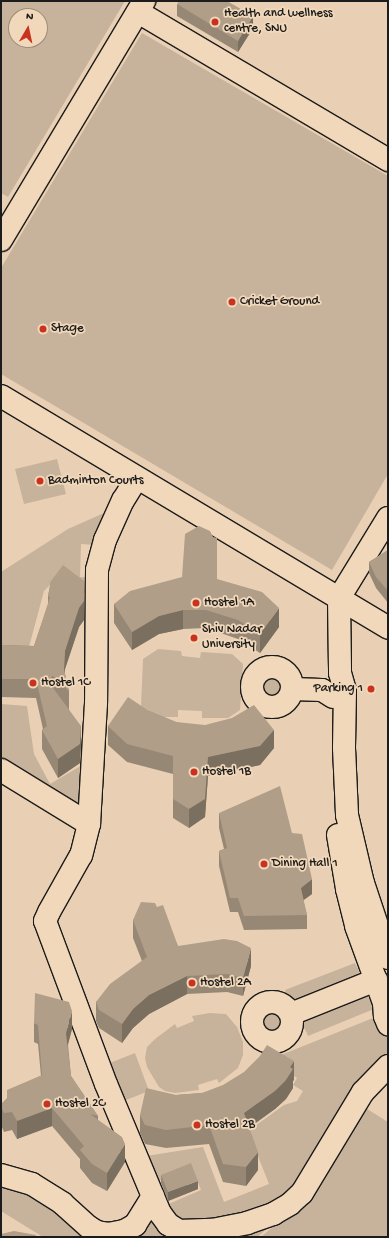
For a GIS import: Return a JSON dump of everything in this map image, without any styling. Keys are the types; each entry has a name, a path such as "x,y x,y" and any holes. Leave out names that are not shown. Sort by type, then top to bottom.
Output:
{"lane":[{"path":"1,240 9,207 141,6 388,160"},
{"path":"1,396 388,628"},
{"path":"137,478 123,500 105,540 97,570 96,703 88,824 81,855 49,912 46,921 106,1084 153,1196 168,1224 179,1231 212,1230 247,1223 273,1214 290,1204 302,1193 363,1092 388,1066"},
{"path":"388,518 339,598 344,664 344,748 347,815 362,883 388,958"},
{"path":"344,664 333,697 331,716 334,816 346,889 356,926 384,1002 385,1016 388,1024"},
{"path":"292,689 322,690 333,697"},
{"path":"1,770 88,824"},
{"path":"291,1014 376,980"},
{"path":"1,1176 32,1184 62,1203 89,1227 97,1232 108,1234 124,1231 135,1226 153,1196"}],"shaded area":[{"path":"1,1 125,1 8,197 1,193"},
{"name":"Cricket Ground","path":"142,33 388,176 388,474 332,570 1,374 1,268"},
{"name":"Badminton Courts","path":"57,459 66,494 24,504 15,469"},
{"path":"113,509 95,545 81,544 80,577 93,578 92,599 61,574 44,591 26,658 1,660 1,572 68,529"},
{"path":"158,649 181,651 182,656 200,658 201,652 232,654 243,664 240,710 228,718 202,718 202,711 178,710 178,717 154,717 141,707 143,659"},
{"path":"269,676 277,676 284,683 284,691 277,698 269,698 262,691 262,683"},
{"path":"1,704 27,706 34,754 50,784 89,761 86,813 1,760"},
{"path":"355,963 359,971 358,977 291,1004 288,1000 285,990"},
{"path":"364,995 369,998 374,1009 308,1036 304,1027 304,1019"},
{"path":"269,1010 277,1010 284,1017 284,1025 277,1032 269,1032 262,1025 262,1017"},
{"path":"210,1013 226,1014 237,1027 243,1042 243,1055 238,1068 219,1083 217,1079 198,1085 199,1090 175,1093 165,1091 159,1087 147,1067 145,1058 147,1047 175,1024 177,1028 194,1021 192,1016"},
{"path":"378,1016 388,1034 388,1059 300,1185 266,1211 180,1226 164,1206 201,1190 193,1169 157,1181 146,1156 203,1147 224,1202 269,1184 248,1131 284,1105 297,1101 303,1091 293,1085 297,1078 271,1059"},
{"path":"135,1053 149,1091 121,1102 107,1064"},
{"path":"364,1107 388,1122 388,1237 261,1237 299,1205"},
{"path":"1,1181 16,1184 102,1237 43,1237 1,1211"},
{"path":"150,1214 169,1232 283,1216 257,1237 114,1237"}],"building":[{"path":"179,1 227,1 253,16 238,41 177,4"},
{"path":"199,526 210,531 213,537 217,538 217,579 262,592 279,608 260,634 238,620 206,610 183,610 159,616 132,632 114,604 130,591 182,577 185,534"},
{"path":"388,550 388,591 376,577 369,562"},
{"name":"Hostel 1C","path":"63,565 84,581 84,601 79,608 65,651 64,669 69,691 53,676 48,681 81,726 80,744 58,759 42,730 47,726 36,679 1,679 1,645 34,646 50,597 48,596 51,581"},
{"path":"128,697 149,711 176,722 205,725 232,718 254,705 274,730 260,746 208,757 205,799 189,809 173,799 173,756 127,744 108,726"},
{"name":"Dining Hall 1","path":"280,786 292,833 302,834 312,879 301,888 307,915 244,916 238,898 230,898 219,851 227,848 219,813"},
{"path":"141,902 155,903 157,907 163,905 178,946 224,939 237,941 251,948 243,978 227,974 187,976 149,995 133,1009 122,1024 99,1010 96,1002 110,984 147,957 133,920"},
{"name":"Hostel 2C","path":"35,993 69,1002 72,1011 66,1033 71,1076 98,1116 90,1114 122,1137 125,1144 107,1173 92,1164 80,1150 84,1146 52,1108 17,1121 12,1112 4,1113 1,1107 1,1104 7,1098 7,1090 42,1075 38,1025 34,1023"},
{"path":"267,1045 294,1061 290,1067 293,1069 286,1080 275,1091 244,1113 258,1152 246,1167 223,1164 209,1125 166,1130 145,1125 140,1115 146,1088 176,1095 202,1093 223,1085 244,1072 260,1056"},
{"path":"191,1163 198,1181 168,1192 161,1175"},
{"path":"14,1231 36,1235 36,1237 1,1237 1,1234"}],"place":[{"name":"Health and wellness centre, SNU","path":"215,22"},
{"name":"Cricket Ground","path":"232,302"},
{"name":"Stage","path":"43,329"},
{"name":"Badminton Courts","path":"40,481"},
{"name":"Hostel 1A","path":"196,603"},
{"name":"Shiv Nadar University","path":"194,638"},
{"name":"Hostel 1C","path":"33,683"},
{"name":"Parking 1","path":"371,689"},
{"name":"Hostel 1B","path":"194,772"},
{"name":"Dining Hall 1","path":"264,864"},
{"name":"Hostel 2A","path":"192,983"},
{"name":"Hostel 2C","path":"47,1104"},
{"name":"Hostel 2B","path":"197,1125"}]}
